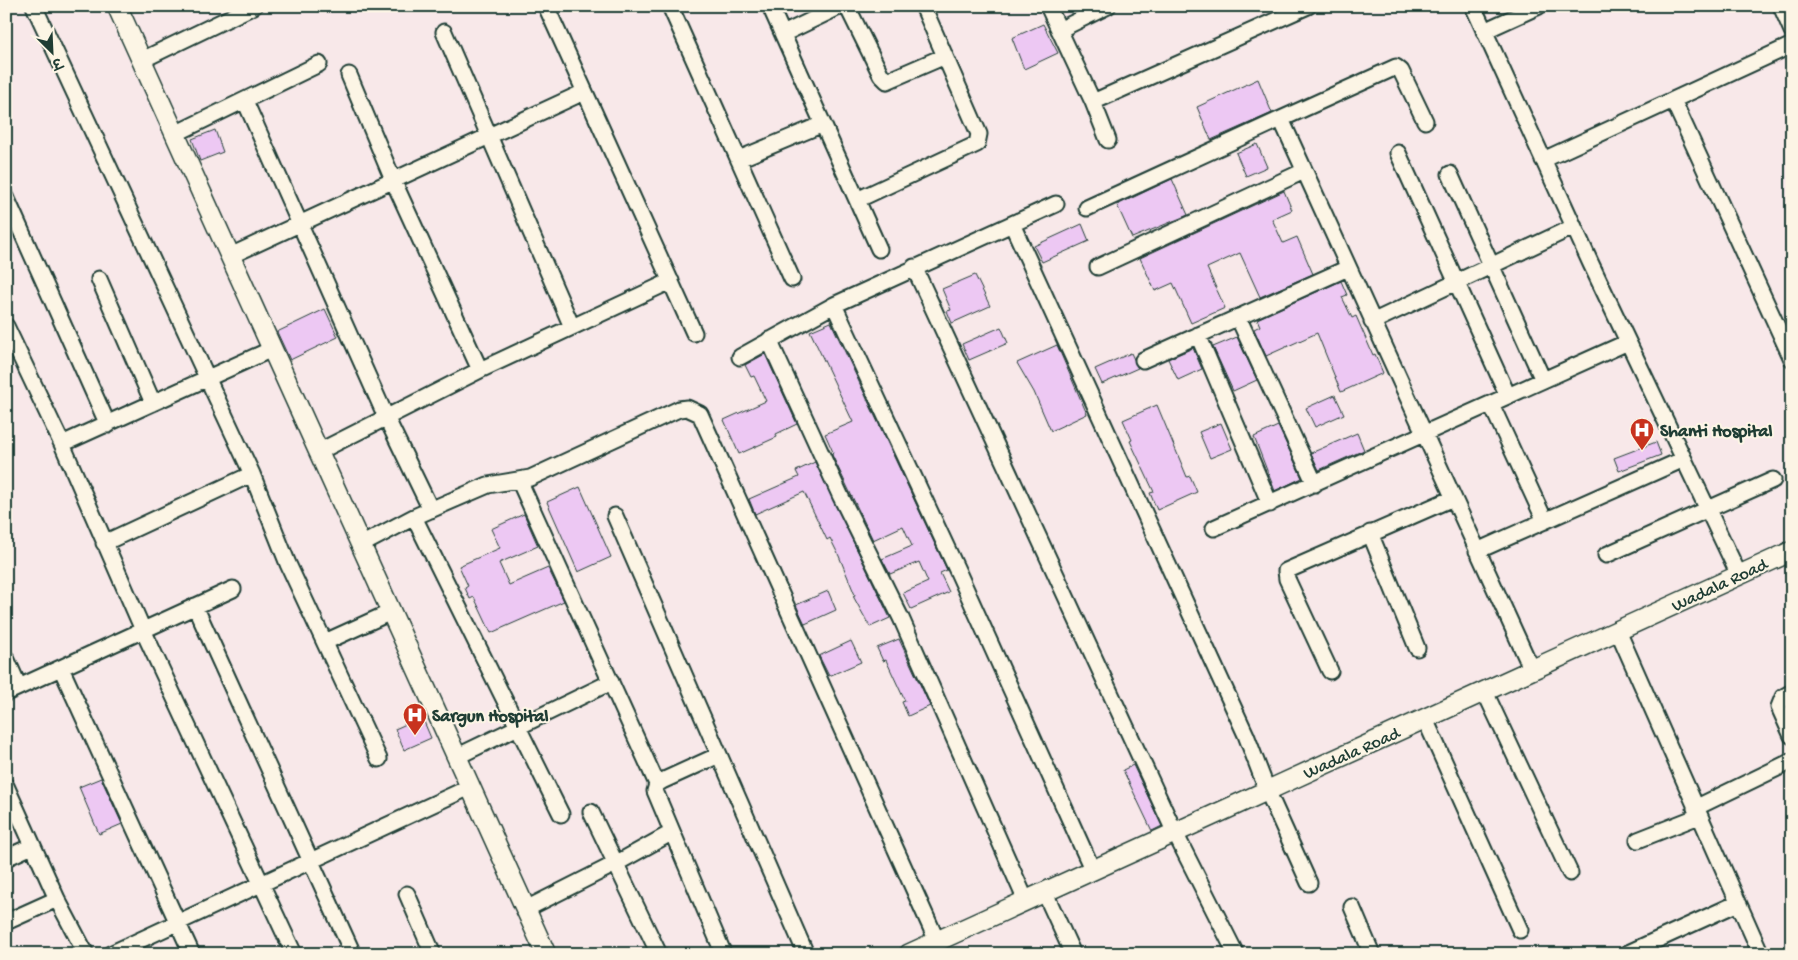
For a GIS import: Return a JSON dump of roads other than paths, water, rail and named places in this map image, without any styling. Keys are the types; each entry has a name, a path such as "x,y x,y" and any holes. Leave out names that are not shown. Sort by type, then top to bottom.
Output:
{"street":[{"path":"34,6 252,474 288,564 379,759"},
{"path":"117,6 177,133 360,546 392,612 546,954"},
{"path":"142,60 254,6"},
{"path":"546,6 694,333"},
{"path":"670,6 792,279"},
{"path":"770,6 879,249"},
{"path":"783,34 842,6"},
{"path":"847,6 881,75 887,81 945,56"},
{"path":"857,200 977,144 979,134 923,6"},
{"path":"1048,6 1093,102 1108,140"},
{"path":"1059,30 1108,6"},
{"path":"1093,102 1308,6"},
{"path":"1473,6 1574,227 1739,575"},
{"path":"1484,31 1539,6"},
{"path":"1781,6 1792,31"},
{"path":"444,32 572,327"},
{"path":"1543,160 1792,45"},
{"path":"177,133 319,64"},
{"path":"1087,208 1396,66 1401,71 1425,122"},
{"path":"349,75 480,370"},
{"path":"230,256 584,92"},
{"path":"1673,100 1792,359"},
{"path":"245,101 298,224 386,417 431,510"},
{"path":"1281,119 1532,670"},
{"path":"739,159 823,124"},
{"path":"1398,153 1508,396"},
{"path":"1098,267 1304,171"},
{"path":"1450,174 1543,380"},
{"path":"6,197 108,425"},
{"path":"740,358 834,305 1056,204"},
{"path":"1012,224 1246,735 1267,790 1309,883"},
{"path":"1372,322 1574,227"},
{"path":"914,267 1175,834 1236,954"},
{"path":"1143,360 1348,268"},
{"path":"99,279 153,403"},
{"path":"318,452 480,370 671,281"},
{"path":"834,305 958,572 1093,871"},
{"path":"1238,317 1315,484"},
{"path":"6,326 62,444 143,630 294,954"},
{"path":"1198,335 1270,504"},
{"path":"769,340 901,618 1026,901"},
{"path":"1214,528 1628,342"},
{"path":"62,444 108,425 272,349"},
{"path":"1492,404 1544,521"},
{"path":"360,546 414,517 488,485 530,478 679,409 687,408 700,414 938,941"},
{"path":"1477,551 1684,458"},
{"path":"104,543 252,474"},
{"path":"520,480 657,784 655,791 657,798 722,950"},
{"path":"1606,555 1773,480"},
{"path":"1330,670 1287,579 1286,571 1452,498"},
{"path":"615,516 806,954"},
{"path":"414,517 561,814"},
{"path":"1370,533 1417,648"},
{"name":"Wadala Road","path":"909,954 1792,551"},
{"path":"6,658 13,690 233,589"},
{"path":"195,606 309,862 353,954"},
{"path":"324,642 392,612"},
{"path":"1618,631 1761,954"},
{"path":"61,668 192,954"},
{"path":"456,757 611,682"},
{"path":"1485,692 1570,873"},
{"path":"1792,692 1783,697 1779,707 1792,736"},
{"path":"1425,719 1520,930"},
{"path":"657,784 719,755"},
{"path":"1638,840 1697,812 1792,762"},
{"path":"6,786 57,899 86,954"},
{"path":"110,954 470,787"},
{"path":"591,812 659,954"},
{"path":"526,909 617,863 671,832"},
{"path":"6,858 32,846"},
{"path":"1045,893 1073,954"},
{"path":"407,894 433,954"},
{"path":"6,922 57,899"},
{"path":"1626,954 1738,903"},
{"path":"1352,907 1372,954"}],"place":[{"name":"Shanti Hospital","path":"1642,451"},
{"name":"Sargun Hospital","path":"415,736"}]}
